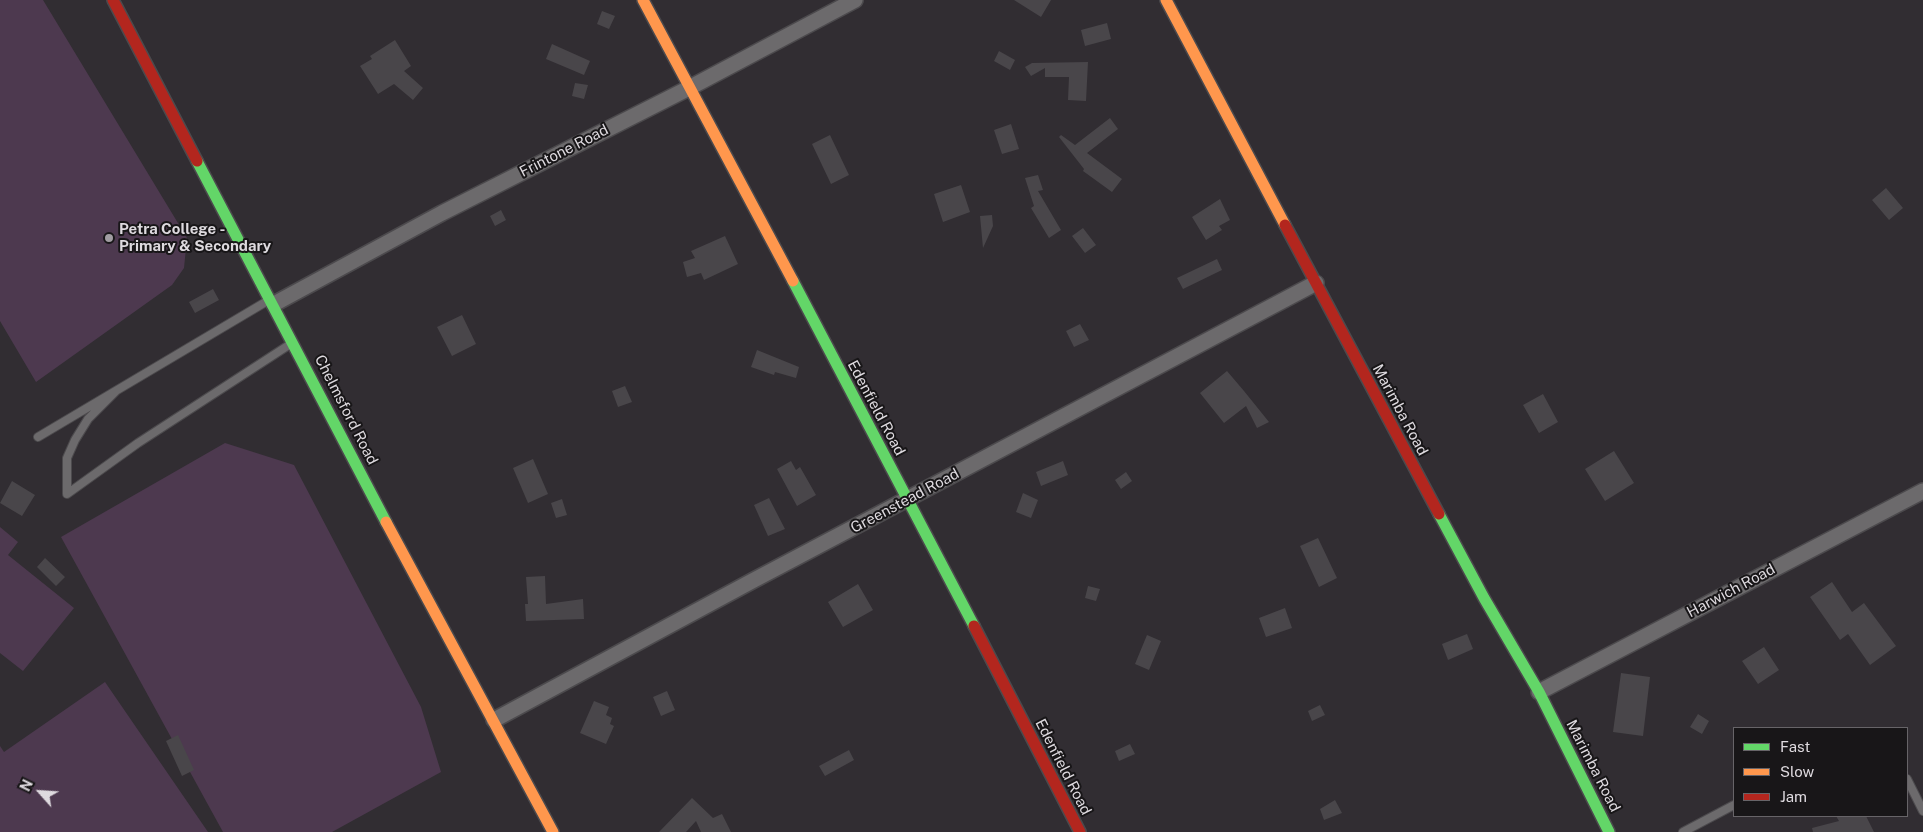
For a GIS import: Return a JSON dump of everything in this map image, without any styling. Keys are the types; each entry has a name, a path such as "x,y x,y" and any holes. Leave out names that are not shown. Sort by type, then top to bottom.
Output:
{"street":[{"name":"Chelmsford Road","path":"113,0 452,648 494,720 553,832"},
{"name":"Edenfield Road","path":"642,0 909,499 1080,832"},
{"name":"Frintone Road","path":"272,301 689,88 855,0"},
{"name":"Marimba Road","path":"1166,0 1484,598 1539,692 1609,832"},
{"name":"Greenstead Road","path":"494,720 754,580 1316,283"},
{"name":"Harwich Road","path":"1539,692 1923,491"}],"lane":[{"path":"38,437 272,301"},
{"path":"116,391 88,419 75,440 67,458 67,494 138,443 293,341"},
{"path":"1908,781 1923,811"},
{"path":"1683,832 1733,806"}],"shaded area":[{"path":"0,0 43,0 187,238 184,268 172,285 36,382 0,321"},
{"path":"225,443 294,465 421,707 441,772 332,832 223,832 61,537"},
{"path":"0,527 18,542 8,555 74,608 23,671 0,653"},
{"path":"105,682 208,832 0,832 0,746 4,752"}],"building":[{"path":"1014,0 1051,0 1041,17"},
{"path":"602,11 615,16 609,29 597,24"},
{"path":"1107,23 1111,39 1085,46 1081,30"},
{"path":"395,40 411,66 404,71 423,88 413,100 394,84 378,94 360,66 372,59 370,56"},
{"path":"552,44 590,61 584,75 546,59"},
{"path":"999,51 1015,60 1010,70 994,61"},
{"path":"1088,62 1086,101 1068,100 1069,77 1045,77 1045,68 1031,76 1025,67 1032,63"},
{"path":"575,83 588,85 584,99 572,96"},
{"path":"1110,118 1118,129 1087,153 1122,179 1112,192 1083,171 1084,169 1059,137 1061,135 1075,145"},
{"path":"1011,124 1019,149 1002,154 994,130"},
{"path":"830,135 849,175 831,184 812,144"},
{"path":"1038,175 1043,190 1038,191 1061,230 1049,238 1031,208 1034,206 1025,178"},
{"path":"961,185 970,212 943,222 934,194"},
{"path":"1886,188 1903,208 1889,220 1872,200"},
{"path":"1220,199 1230,220 1219,226 1222,230 1206,240 1192,217"},
{"path":"501,210 506,220 495,226 490,216"},
{"path":"992,215 993,226 983,248 980,216"},
{"path":"1083,228 1096,245 1085,253 1072,236"},
{"path":"725,236 738,264 704,280 701,273 687,277 683,262 695,258 691,251"},
{"path":"1217,259 1222,270 1183,289 1177,278"},
{"path":"213,289 219,300 195,313 189,302"},
{"path":"462,315 476,344 452,356 437,327"},
{"path":"1080,324 1089,340 1074,347 1066,331"},
{"path":"757,350 799,367 796,378 775,372 774,375 751,367"},
{"path":"1227,371 1269,422 1257,428 1246,406 1224,423 1200,393"},
{"path":"625,386 632,402 618,407 612,391"},
{"path":"1543,394 1558,422 1539,433 1523,405"},
{"path":"1614,451 1634,483 1605,501 1585,469"},
{"path":"533,459 548,494 528,503 513,468"},
{"path":"791,461 796,470 800,467 816,495 797,506 777,469"},
{"path":"1063,461 1068,475 1041,486 1036,472"},
{"path":"1126,472 1132,481 1121,489 1115,480"},
{"path":"12,481 35,495 22,516 0,503"},
{"path":"1023,493 1038,500 1031,518 1016,512"},
{"path":"769,498 785,529 768,536 754,505"},
{"path":"562,499 567,515 556,518 551,503"},
{"path":"1318,538 1337,578 1319,587 1300,546"},
{"path":"45,558 65,577 56,586 37,567"},
{"path":"545,576 546,604 583,599 584,619 526,621 525,604 528,604 526,577"},
{"path":"1832,582 1852,612 1864,603 1896,646 1870,665 1848,634 1840,640 1810,597"},
{"path":"858,584 873,610 843,627 828,602"},
{"path":"1088,586 1100,589 1096,601 1085,598"},
{"path":"1285,608 1292,628 1266,637 1259,618"},
{"path":"1467,634 1473,649 1448,660 1442,644"},
{"path":"1147,635 1161,641 1149,670 1135,664"},
{"path":"1764,647 1779,670 1758,684 1742,661"},
{"path":"1621,673 1650,677 1643,736 1613,732"},
{"path":"667,691 675,710 661,716 653,697"},
{"path":"594,701 609,707 606,715 612,718 610,724 614,726 606,744 580,733"},
{"path":"1320,705 1325,715 1312,721 1308,711"},
{"path":"1698,714 1709,721 1702,734 1690,727"},
{"path":"178,735 194,770 182,776 166,741"},
{"path":"1130,744 1135,754 1119,761 1115,751"},
{"path":"849,750 854,760 825,776 819,766"},
{"path":"692,798 713,818 722,814 731,832 701,832 696,821 686,832 659,832"},
{"path":"1335,800 1342,813 1324,820 1320,809"},
{"path":"1837,817 1866,817 1874,832 1813,832 1812,828 1839,821"}],"traffic: fast":[{"path":"197,161 386,522"},
{"path":"793,281 974,626"},
{"path":"1439,514 1484,598 1539,692 1609,832"}],"traffic: slow":[{"path":"643,0 793,281"},
{"path":"1166,0 1285,225"},
{"path":"386,522 553,832"}],"traffic: jam":[{"path":"113,0 197,161"},
{"path":"1285,225 1439,514"},
{"path":"974,626 1080,832"}],"place":[{"name":"Petra College - Primary & Secondary","path":"109,238"}]}
